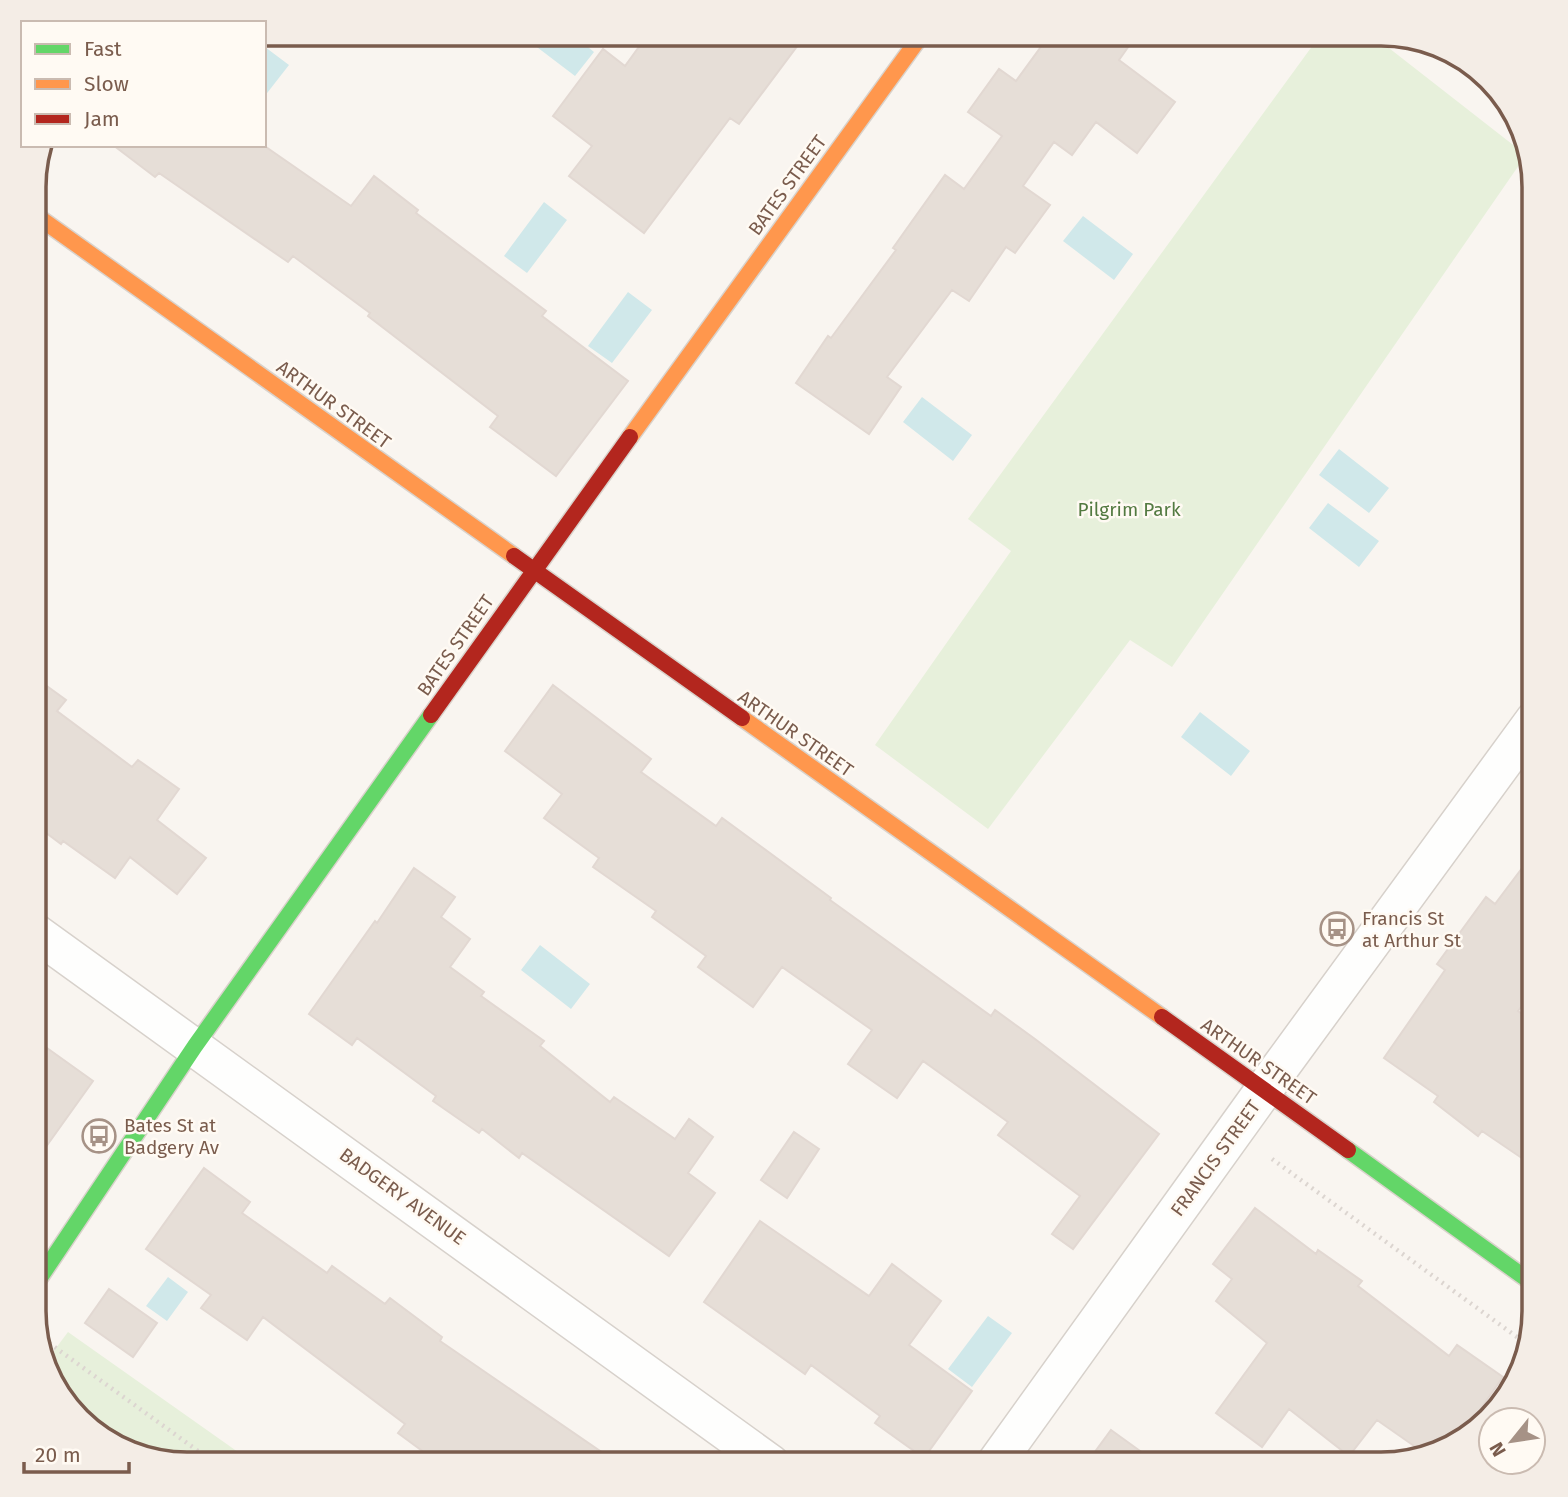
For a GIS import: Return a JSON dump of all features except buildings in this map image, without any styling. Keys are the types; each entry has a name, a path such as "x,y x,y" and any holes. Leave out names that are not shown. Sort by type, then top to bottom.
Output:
{"main road":[{"name":"BATES STREET","path":"46,1270 195,1046 533,572 914,46"},
{"name":"ARTHUR STREET","path":"46,223 1522,1276"}],"street":[{"name":"FRANCIS STREET","path":"1004,1452 1522,737"},
{"name":"BADGERY AVENUE","path":"46,940 754,1452"}],"path":[{"path":"1272,1158 1520,1339"},
{"path":"49,1344 199,1452"}],"green space":[{"name":"Pilgrim Park","path":"1312,46 1386,46 1517,148 1520,163 1172,667 1130,640 988,829 875,745 1011,551 968,519"},
{"path":"68,1332 238,1452 159,1449 124,1437 93,1417 80,1404 64,1381 52,1353"}],"water":[{"path":"536,46 587,46 594,52 575,76"},
{"path":"266,48 289,65 266,94"},
{"path":"544,202 567,220 527,273 504,256"},
{"path":"1083,216 1133,254 1114,280 1063,241"},
{"path":"628,292 652,310 612,363 588,346"},
{"path":"922,397 972,435 953,461 903,422"},
{"path":"1339,449 1389,488 1369,513 1319,475"},
{"path":"1328,503 1379,541 1359,567 1309,528"},
{"path":"1200,712 1250,751 1231,776 1181,737"},
{"path":"540,945 590,984 571,1009 521,970"},
{"path":"168,1277 188,1292 167,1321 146,1306"},
{"path":"988,1316 1012,1333 972,1387 948,1369"}],"traffic: fast":[{"path":"46,1269 195,1046 431,715"},
{"path":"1348,1150 1522,1276"}],"traffic: slow":[{"path":"630,437 914,46"},
{"path":"46,223 514,556"},
{"path":"742,718 1162,1017"}],"traffic: jam":[{"path":"431,715 630,437"},
{"path":"514,556 742,718"},
{"path":"1162,1017 1348,1150"}],"place":[{"name":"Francis St at Arthur St","path":"1337,929"},
{"name":"Bates St at Badgery Av","path":"99,1136"}]}
